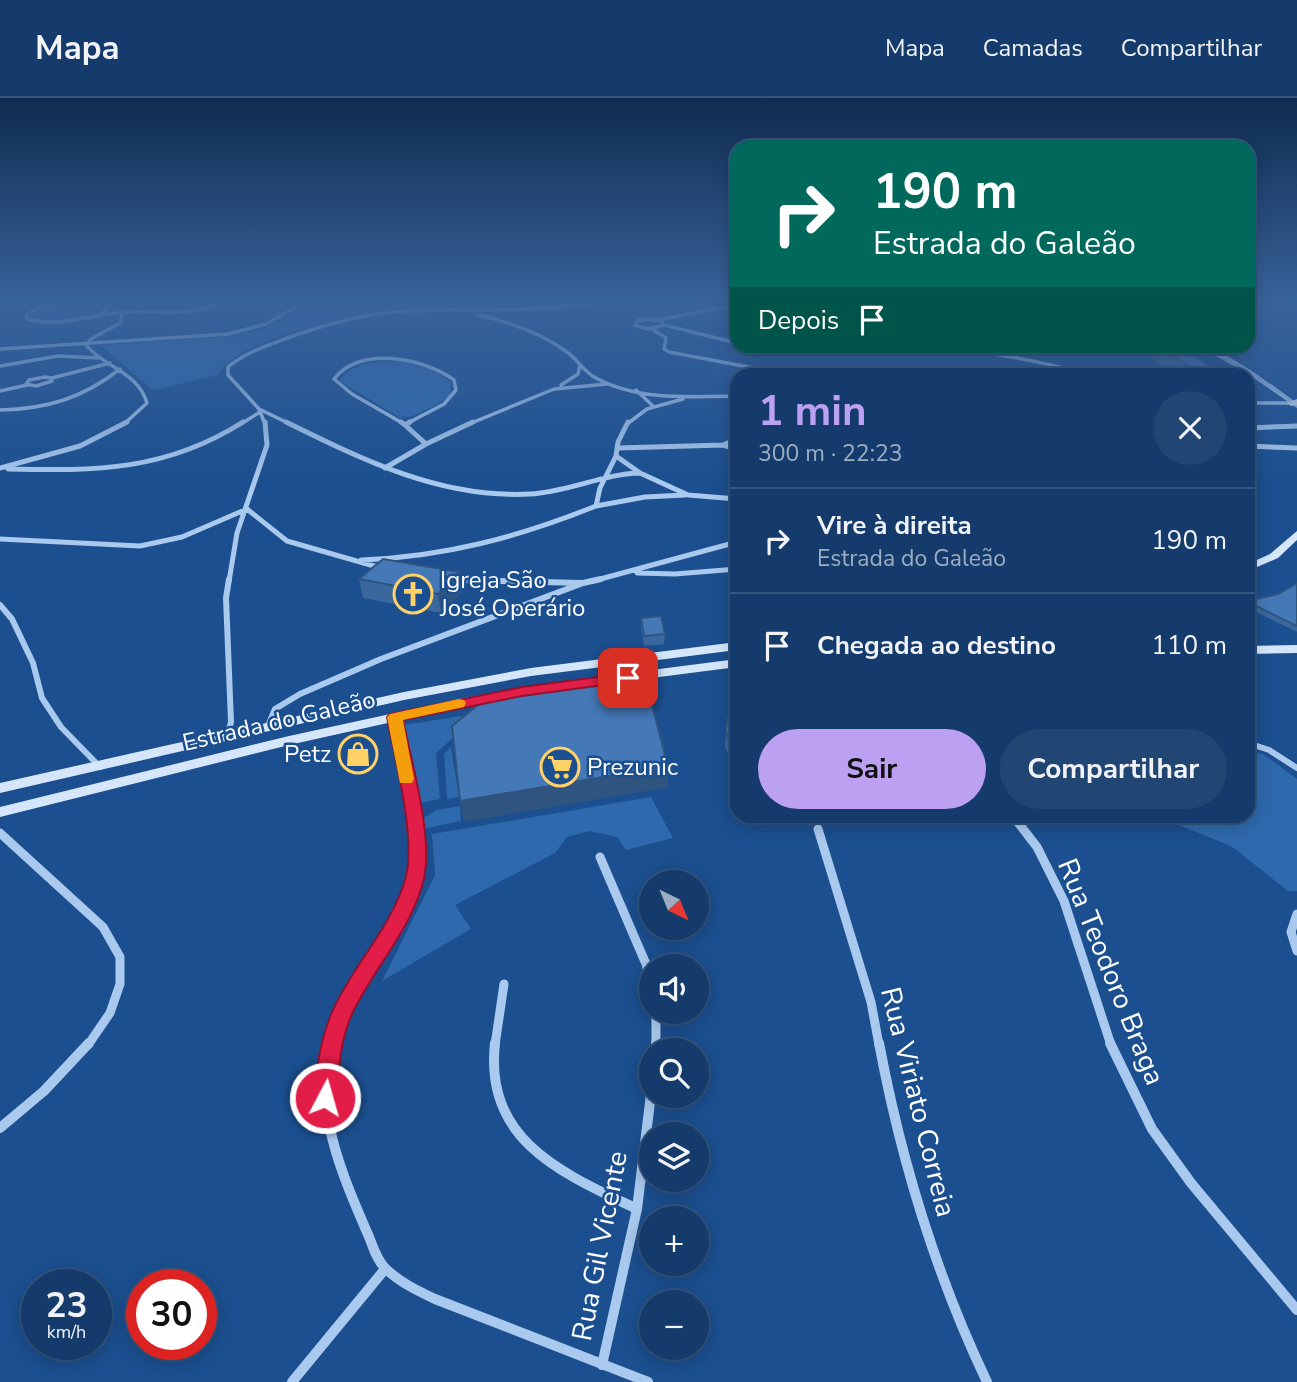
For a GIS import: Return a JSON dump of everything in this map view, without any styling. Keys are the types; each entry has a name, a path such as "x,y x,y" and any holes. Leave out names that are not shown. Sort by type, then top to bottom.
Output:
{"main road":[{"path":"1255,565 1274,556 1295,539"},
{"name":"Estrada do Galeão","path":"0,788 404,696 531,672 730,647"},
{"path":"1255,650 1297,649"},
{"name":"Estrada do Galeão","path":"0,812 395,717 522,692 730,664"},
{"path":"395,717 397,708 405,701 489,684 531,672"}],"street":[{"path":"0,366 24,362"},
{"path":"227,736 231,722 231,679 226,598 237,533 247,509 257,467 267,445 265,422 260,410 228,375 228,367 232,362"},
{"path":"366,362 336,374 334,379 338,385 405,425 426,444"},
{"path":"405,425 444,404 456,390 454,380 431,366 413,362"},
{"path":"577,362 609,384"},
{"path":"722,362 754,368"},
{"path":"1037,362 1062,368"},
{"path":"0,391 27,385 42,385 50,382 52,378 111,363 139,383 146,393 147,403 140,414 112,432 75,447 0,469"},
{"path":"384,468 426,444 554,388 578,374 580,365"},
{"path":"0,410 66,401 101,387 120,369"},
{"path":"1255,377 1295,404"},
{"path":"554,388 609,384 635,390 697,397 730,396"},
{"path":"635,390 654,407"},
{"path":"596,506 600,488 616,456 621,430 625,425 654,407 697,397"},
{"path":"1255,403 1295,404"},
{"path":"260,410 405,477 446,488 486,493 552,492 607,476 640,473"},
{"path":"0,469 116,470 154,464 203,447 260,410"},
{"path":"1255,428 1297,426"},
{"path":"723,445 730,442"},
{"path":"1255,446 1297,448"},
{"path":"617,448 730,447"},
{"path":"616,456 640,473 688,495"},
{"path":"350,560 398,558 483,547 530,533 596,506 645,496 688,495 730,498"},
{"path":"0,539 47,539 140,546 169,541 202,530 247,509"},
{"path":"247,509 287,541 385,569"},
{"path":"268,726 275,709 332,679 511,608 583,583 629,573 730,544"},
{"path":"665,562 668,570 675,574"},
{"path":"629,573 675,574 730,570"},
{"path":"440,579 475,583 583,583"},
{"path":"549,582 557,588 556,594"},
{"path":"0,605 12,619 28,652 42,698 61,727 100,767"},
{"path":"395,717 418,857 414,880 401,912 343,1012 330,1048 325,1098 330,1139 351,1196 385,1269 430,1297 648,1382"},
{"path":"1255,745 1269,750 1297,768"},
{"name":"Rua Teodoro Braga","path":"1018,823 1037,847 1064,901 1110,1041 1152,1129 1191,1183 1297,1310"},
{"name":"Rua Viriato Correia","path":"818,829 871,1002 892,1111 920,1210 962,1330 988,1382"},
{"path":"0,833 108,931 121,955 120,982 108,1017 79,1058 0,1128"},
{"path":"600,857 642,954"},
{"path":"1297,914 1293,919 1290,935 1297,951"},
{"path":"504,984 494,1087 500,1110 520,1137 552,1164 589,1186 637,1209"},
{"name":"Rua Gil Vicente","path":"602,1365 637,1209 649,1108"},
{"path":"292,1382 385,1269"}],"shaded area":[{"path":"120,362 229,362 218,375 153,390"},
{"path":"379,362 409,362 430,368 451,382 450,394 440,403 413,416 400,418 340,381 352,369"},
{"path":"481,713 436,753 440,799 414,804 403,725"},
{"path":"451,747 459,797 447,799 444,754"},
{"path":"1255,752 1263,754 1297,779 1297,891 1288,891 1231,846 1174,823 1255,823"},
{"path":"651,797 673,838 626,850 617,837 590,831 567,837 555,853 455,905 471,929 382,981 435,875 432,834"},
{"path":"460,806 461,821 418,830 416,822 437,810"}],"building":[{"path":"1183,362 1203,362 1212,368 1192,368"},
{"path":"383,559 459,572 438,594 359,579"},
{"path":"1297,583 1297,626 1255,605 1255,599 1278,594"},
{"path":"661,616 665,634 644,636 641,618"},
{"name":"Prezunic","path":"644,675 668,766 460,801 452,726 489,696"},
{"path":"730,718 730,741 726,732 727,719"}],"slow traffic":[{"path":"406,779 395,717 459,703"}],"place":[{"name":"Igreja São José Operário","path":"413,594"},
{"name":"Petz","path":"358,754"},
{"name":"Prezunic","path":"560,767"}],"route":[{"path":"325,1098 330,1048 343,1012 401,912 414,880 418,857 416,836 395,717 522,692 628,678"}]}
